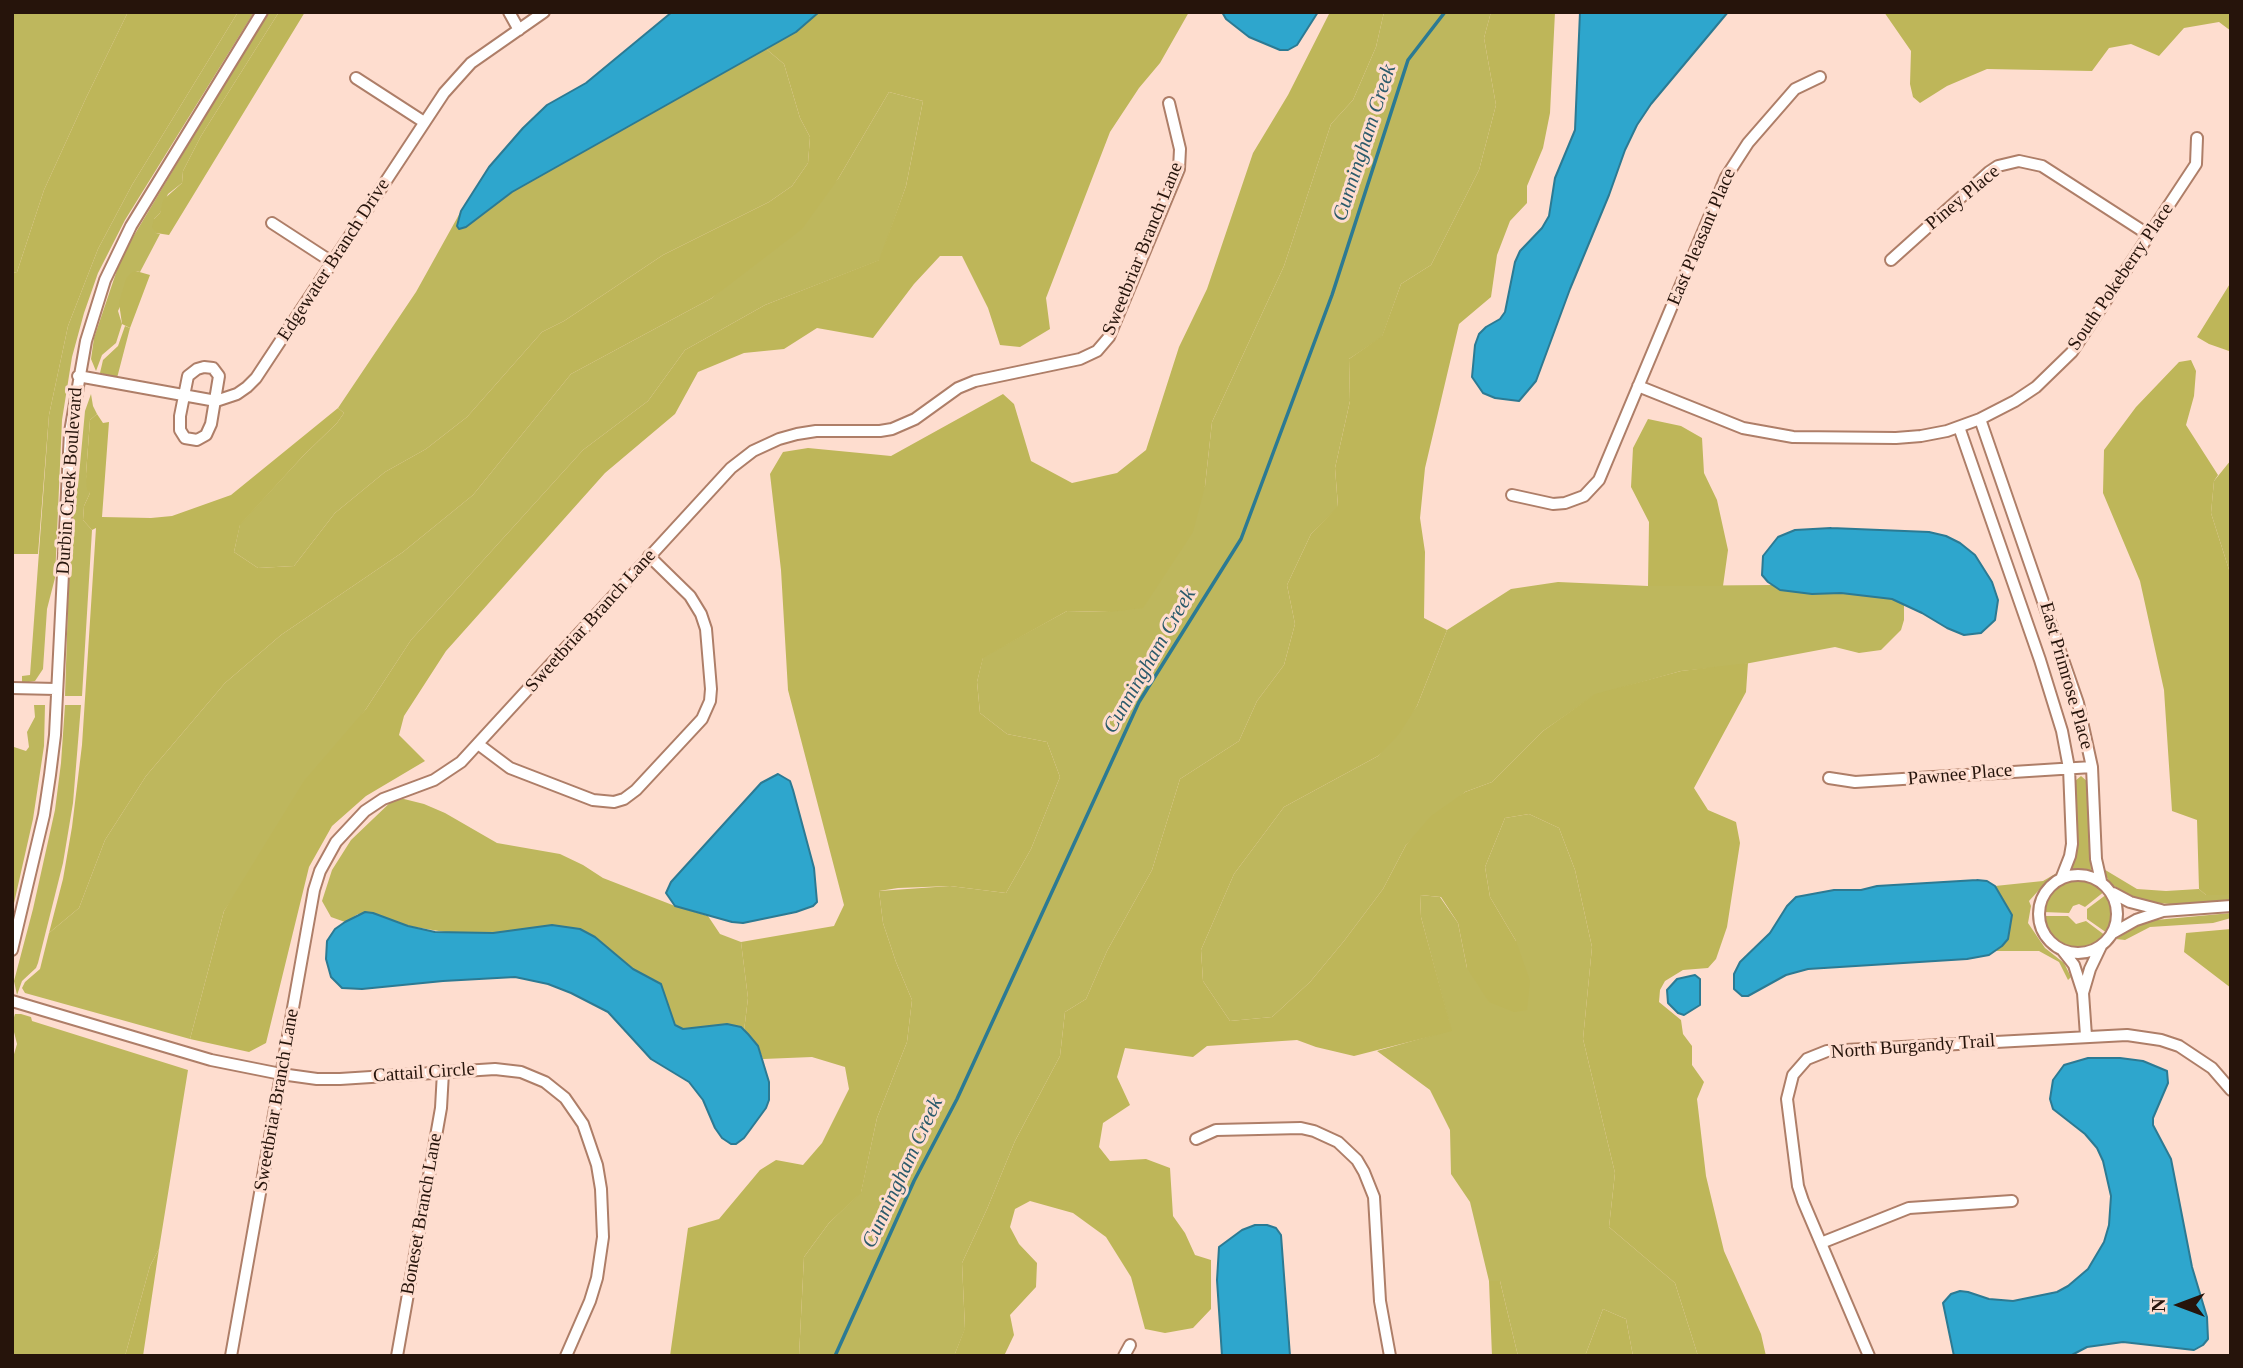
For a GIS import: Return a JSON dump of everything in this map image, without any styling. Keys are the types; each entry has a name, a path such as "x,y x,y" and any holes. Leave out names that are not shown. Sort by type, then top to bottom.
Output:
{"street":[{"name":"Durbin Creek Boulevard","path":"12,950 44,815 55,735 70,432 78,376 95,309 117,253 143,204 262,12"},
{"path":"509,12 519,30"},
{"name":"Edgewater Branch Drive","path":"216,401 237,394 256,379 424,122 461,74 544,12"},
{"name":"East Pleasant Place","path":"1512,495 1553,504 1565,503 1575,501 1592,489 1599,480 1726,177 1736,159 1795,89 1820,76"},
{"path":"356,78 424,122"},
{"name":"Sweetbriar Branch Lane","path":"231,1356 314,890 328,853 365,811 383,799 448,772 478,744 731,468 761,446 797,434 816,431 892,429 915,419 943,398 975,381 1080,359 1097,351 1109,337 1179,169 1180,149 1169,103"},
{"name":"South Pokeberry Place","path":"1638,386 1719,420 1768,434 1793,437 1921,436 1980,419 2036,387 2072,352 2196,164 2197,138"},
{"name":"Piney Place","path":"1891,260 1989,172 1998,166 2019,161 2042,166 2149,235"},
{"path":"272,223 332,262"},
{"path":"213,368 219,376 216,401 206,435 197,440 185,438 180,430 183,397 188,376 197,369 213,368"},
{"path":"78,376 216,401"},
{"name":"East Primrose Place","path":"1980,419 2078,703 2092,767 2096,859 2101,881"},
{"name":"East Primrose Place","path":"1959,427 2042,665 2062,732 2069,768 2072,844 2061,879"},
{"path":"478,744 510,768 593,800 614,802 624,799 636,790 702,719 710,701 711,689 706,629 690,596 649,556"},
{"path":"2007,564 2028,556"},
{"path":"12,688 57,689"},
{"name":"Pawnee Place","path":"1829,778 1856,782 2092,767"},
{"path":"2086,1036 2083,993 2074,965 2046,936 2039,915 2047,890 2061,879 2085,876 2101,881 2130,902 2163,911"},
{"path":"2112,933 2117,917 2113,892"},
{"path":"2083,993 2101,946 2112,933 2136,920 2163,911 2231,906"},
{"path":"2063,951 2083,953 2101,946"},
{"name":"Cattail Circle","path":"12,1001 211,1060 281,1074 340,1079 508,1069 533,1076 556,1089 565,1098 588,1135 601,1189 603,1237 597,1278 590,1301 566,1356"},
{"name":"North Burgandy Trail","path":"1868,1356 1798,1186 1788,1087 1793,1075 1807,1059 1827,1051 2127,1035 2161,1040 2196,1056 2212,1068 2231,1090"},
{"name":"Boneset Branch Lane","path":"397,1356 441,1108 443,1072"},
{"path":"1196,1139 1216,1130 1301,1128 1338,1142 1357,1160 1374,1197 1380,1301 1390,1356"},
{"path":"1821,1243 1909,1208 2012,1201"},
{"path":"1124,1356 1130,1345"}],"shaded area":[{"path":"12,12 128,12 44,190 17,272 12,273"},
{"path":"128,12 238,12 132,185 98,249 68,326 49,415 38,554 12,554 12,273 17,272 44,190"},
{"path":"238,12 254,12 125,220 98,273 84,313 72,357 62,420 55,578 47,609 43,669 35,681 22,683 22,676 30,675 49,415 68,326 98,249 132,185"},
{"path":"268,12 279,12 201,136 183,171 182,183 168,194 160,213 154,219 156,233 160,234 140,272 136,271 118,311 122,324 116,343 102,355 96,371 91,359 94,338 118,267 130,242"},
{"path":"279,12 305,12 169,235 156,233 152,227 154,219 160,213 163,200 182,183 183,171 201,136"},
{"path":"819,12 1189,12 1160,63 1139,88 1110,132 1046,298 1050,329 1020,347 1000,345 988,308 962,256 940,256 914,284 873,338 817,328 784,349 744,353 698,372 675,414 605,473 446,651 404,716 399,735 425,761 366,796 332,826 309,867 266,1043 249,1052 190,1039 224,911 304,781 366,709 411,640 583,450 648,401 685,350 765,305 879,260 906,186 923,101 889,92 838,179 802,229 712,298 571,374 473,495 403,552 281,635 225,683 146,776 105,840 79,908 49,933 63,879 82,745 96,528 92,530 83,520 84,506 90,493 87,489 86,474 90,420 97,414 103,423 109,422 102,517 151,518 172,516 231,495 338,408 344,413 337,423 240,525 234,552 258,568 294,566 335,513 385,472 426,449 467,417 542,332 564,321 663,255 769,202 792,186 808,163 810,137 800,118 784,64 765,48 796,32"},
{"path":"1330,12 1384,12 1376,47 1353,100 1331,124 1284,266 1212,422 1205,486 1193,532 1143,608 1109,612 1067,611 983,658 977,682 980,713 1007,734 1047,742 1060,777 1031,849 1006,893 950,886 879,891 883,923 912,1000 907,1042 877,1118 861,1193 829,1223 804,1257 799,1356 670,1356 688,1228 719,1219 760,1170 776,1160 803,1165 822,1143 849,1089 845,1067 812,1057 763,1059 758,1046 744,1031 748,998 741,942 834,926 844,905 788,690 781,570 770,474 783,452 808,448 891,456 1003,394 1014,404 1031,461 1072,483 1117,473 1146,450 1179,347 1207,289 1253,153 1288,95"},
{"path":"1384,12 1491,12 1484,38 1496,105 1479,170 1431,265 1401,284 1382,337 1349,359 1350,401 1335,468 1338,507 1311,534 1287,585 1295,624 1284,665 1257,701 1239,741 1180,779 1152,870 1107,951 1086,999 1065,1012 1060,1056 1015,1141 962,1263 965,1329 954,1356 799,1356 804,1257 829,1223 861,1192 877,1118 907,1042 912,1000 883,923 879,891 950,886 1006,893 1031,849 1060,777 1047,742 1007,734 980,713 977,682 983,657 1067,611 1109,612 1205,486 1212,422 1284,266 1331,124 1353,100 1376,47"},
{"path":"1491,12 1555,12 1550,113 1543,148 1527,186 1527,203 1510,221 1497,255 1491,297 1459,324 1425,468 1420,518 1425,552 1424,618 1447,630 1417,706 1399,734 1378,756 1284,807 1234,874 1201,950 1203,981 1230,1021 1272,1017 1310,982 1344,941 1383,889 1406,845 1431,816 1465,792 1492,782 1543,731 1595,694 1681,671 1748,663 1746,692 1694,788 1708,810 1736,822 1740,843 1727,927 1716,959 1708,968 1683,970 1665,981 1660,990 1659,1002 1681,1020 1683,1034 1692,1046 1692,1065 1704,1082 1697,1099 1706,1176 1724,1251 1761,1334 1766,1356 1698,1356 1675,1283 1609,1227 1615,1173 1583,1039 1592,947 1575,870 1559,828 1529,814 1505,818 1485,867 1490,897 1516,941 1530,981 1527,1010 1514,1012 1489,1002 1467,968 1458,923 1441,897 1420,895 1421,917 1452,1031 1354,1056 1297,1040 1207,1046 1193,1057 1125,1048 1117,1077 1130,1105 1103,1123 1099,1147 1110,1161 1146,1159 1170,1168 1173,1216 1195,1255 1211,1260 1211,1309 1193,1328 1165,1333 1145,1329 1131,1277 1106,1237 1073,1213 1030,1201 1015,1209 1010,1227 1019,1244 1037,1263 1036,1287 1010,1315 1014,1335 1004,1356 954,1356 965,1328 962,1263 1015,1141 1060,1056 1065,1012 1086,999 1107,951 1152,870 1180,779 1239,741 1257,701 1284,665 1295,624 1287,585 1311,534 1338,506 1335,468 1350,401 1349,359 1382,336 1401,284 1431,265 1479,170 1496,105 1484,38"},
{"path":"1884,12 2231,12 2231,31 2219,22 2184,28 2159,56 2131,44 2109,48 2092,71 1987,69 1947,86 1920,103 1913,97 1910,84 1911,51"},
{"path":"765,48 784,64 800,118 810,137 808,163 792,186 769,202 663,255 564,321 542,332 467,417 426,449 385,472 335,513 294,566 258,568 234,552 240,524 344,413 338,408 416,292 461,211 457,226"},
{"path":"889,92 923,101 906,186 880,260 765,305 685,350 648,401 583,450 411,640 366,709 224,911 190,1039 25,993 22,988 25,982 40,969 49,933 79,908 105,840 146,776 225,683 281,635 403,552 473,495 571,374 712,298 838,179"},
{"path":"136,271 150,275 130,328 122,324 119,303 126,279"},
{"path":"2231,282 2231,350 2229,351 2197,337"},
{"path":"125,326 130,328 117,378 100,373 103,360 118,346"},
{"path":"2191,360 2196,371 2194,396 2186,425 2218,475 2214,481 2211,513 2231,576 2231,894 2227,895 2206,895 2199,889 2197,820 2172,811 2164,690 2140,581 2103,493 2104,450 2136,407 2179,362"},
{"path":"91,394 97,414 90,420 86,474 90,493 84,506 83,520 92,530 82,696 65,696 71,511 78,486 85,411"},
{"path":"1648,419 1681,426 1702,438 1704,473 1717,500 1728,550 1723,586 1648,586 1649,522 1631,487 1633,448"},
{"path":"2231,460 2231,576 2211,513 2214,481"},
{"path":"1558,582 1648,586 1773,585 1780,590 1812,594 1840,593 1892,599 1904,604 1904,620 1901,630 1881,650 1859,653 1835,647 1734,666 1681,671 1595,695 1543,731 1492,782 1465,792 1406,845 1383,889 1344,941 1310,982 1272,1017 1230,1021 1203,981 1201,950 1234,874 1284,807 1378,756 1417,706 1447,630 1511,589"},
{"path":"34,705 45,705 44,746 33,819 12,912 12,750 14,747 26,751 29,747 27,732 35,717"},
{"path":"65,705 81,705 73,803 63,863 38,963 22,981 17,995 14,981 55,810"},
{"path":"2081,776 2088,782 2091,871 2071,869 2077,850 2075,781"},
{"path":"396,797 445,813 497,843 560,854 603,878 708,916 720,934 741,942 748,998 744,1031 741,1027 727,1024 683,1029 675,1025 661,984 633,969 595,937 580,929 552,925 493,933 445,932 408,926 373,913 358,914 345,922 331,917 322,901 332,870 351,840"},
{"path":"1529,814 1559,828 1575,870 1592,947 1583,1039 1615,1173 1609,1227 1675,1283 1698,1356 1633,1356 1626,1319 1603,1309 1585,1356 1518,1356 1500,1281 1489,1281 1470,1202 1451,1174 1450,1130 1430,1090 1377,1051 1451,1030 1421,917 1420,895 1440,897 1458,923 1467,968 1516,941 1490,897 1485,867 1505,818"},
{"path":"2102,868 2137,889 2199,889 2206,895 2231,894 2231,900 2183,905 2144,902 2110,883"},
{"path":"2062,870 2056,879 2039,890 2029,901 2031,906 2028,923 2045,948 2064,963 2071,977 2068,980 2059,962 2039,951 1996,951 2002,946 2012,915 1995,886 2043,881"},
{"path":"2076,879 2088,881 2105,891 2085,907 2079,904 2073,906 2069,913 2043,912 2048,897 2055,888"},
{"path":"2107,894 2113,916 2107,933 2087,919 2087,909"},
{"path":"2231,913 2231,918 2213,923 2150,927 2125,940 2116,939 2145,921"},
{"path":"2046,916 2068,916 2076,924 2086,921 2106,936 2097,945 2086,949 2063,947 2047,931 2044,920"},
{"path":"2231,929 2231,988 2184,952 2186,933"},
{"path":"15,1014 188,1070 159,1249 150,1266 125,1356 12,1356 12,1061 17,1044 12,1024"},
{"path":"159,1249 143,1356 125,1356 150,1266"},
{"path":"1489,1281 1500,1281 1518,1356 1492,1356"},
{"path":"1603,1309 1626,1319 1633,1356 1585,1356"}],"water":[{"path":"672,12 819,12 796,32 512,192 466,227 459,229 457,226 461,211 489,167 523,128 547,105 586,83"},
{"path":"1222,12 1318,12 1297,45 1288,50 1280,50 1249,37 1226,19"},
{"path":"1580,12 1728,12 1651,104 1637,125 1570,289 1536,381 1519,401 1495,398 1483,393 1472,377 1475,345 1479,334 1500,319 1505,312 1515,262 1520,251 1542,228 1549,216 1555,178 1575,130"},
{"path":"1831,528 1929,532 1960,543 1975,555 1992,582 1998,600 1995,620 1981,633 1964,635 1892,599 1780,590 1762,575 1763,556 1778,537 1795,530"},
{"path":"778,774 790,781 793,790 814,868 817,902 796,912 743,923 675,906 666,893 671,882 761,783"},
{"path":"1987,881 1995,886 2012,915 2008,939 1989,955 1967,959 1808,969 1786,975 1748,996 1742,996 1734,989 1734,974 1740,962 1770,933 1796,897 1834,890"},
{"path":"365,912 435,932 493,933 552,925 580,929 595,937 633,969 661,984 675,1025 683,1029 727,1024 741,1027 758,1046 769,1082 766,1108 744,1138 731,1144 722,1138 715,1128 703,1100 689,1082 651,1059 608,1012 548,984 515,977 362,989 342,988 331,977 326,959 327,941 335,929"},
{"path":"1695,975 1700,979 1700,1005 1684,1015 1678,1013 1668,1003 1667,990 1677,979"},
{"path":"2088,1058 2143,1061 2167,1071 2168,1083 2153,1118 2153,1125 2171,1159 2192,1267 2207,1317 2208,1339 2194,1350 2123,1342 2087,1347 2070,1356 1954,1356 1943,1303 1951,1294 1960,1291 1989,1299 2013,1301 2057,1292 2088,1269 2104,1242 2109,1225 2111,1196 2103,1161 2097,1148 2085,1134 2053,1109 2050,1099 2053,1080 2064,1065"},
{"path":"1255,1225 1276,1228 1281,1235 1290,1356 1222,1356 1217,1280 1219,1247 1242,1230"}],"waterway":[{"name":"Cunningham Creek","path":"835,1356 914,1181 957,1099 1139,702 1241,539 1332,295 1408,60 1445,12"}]}
